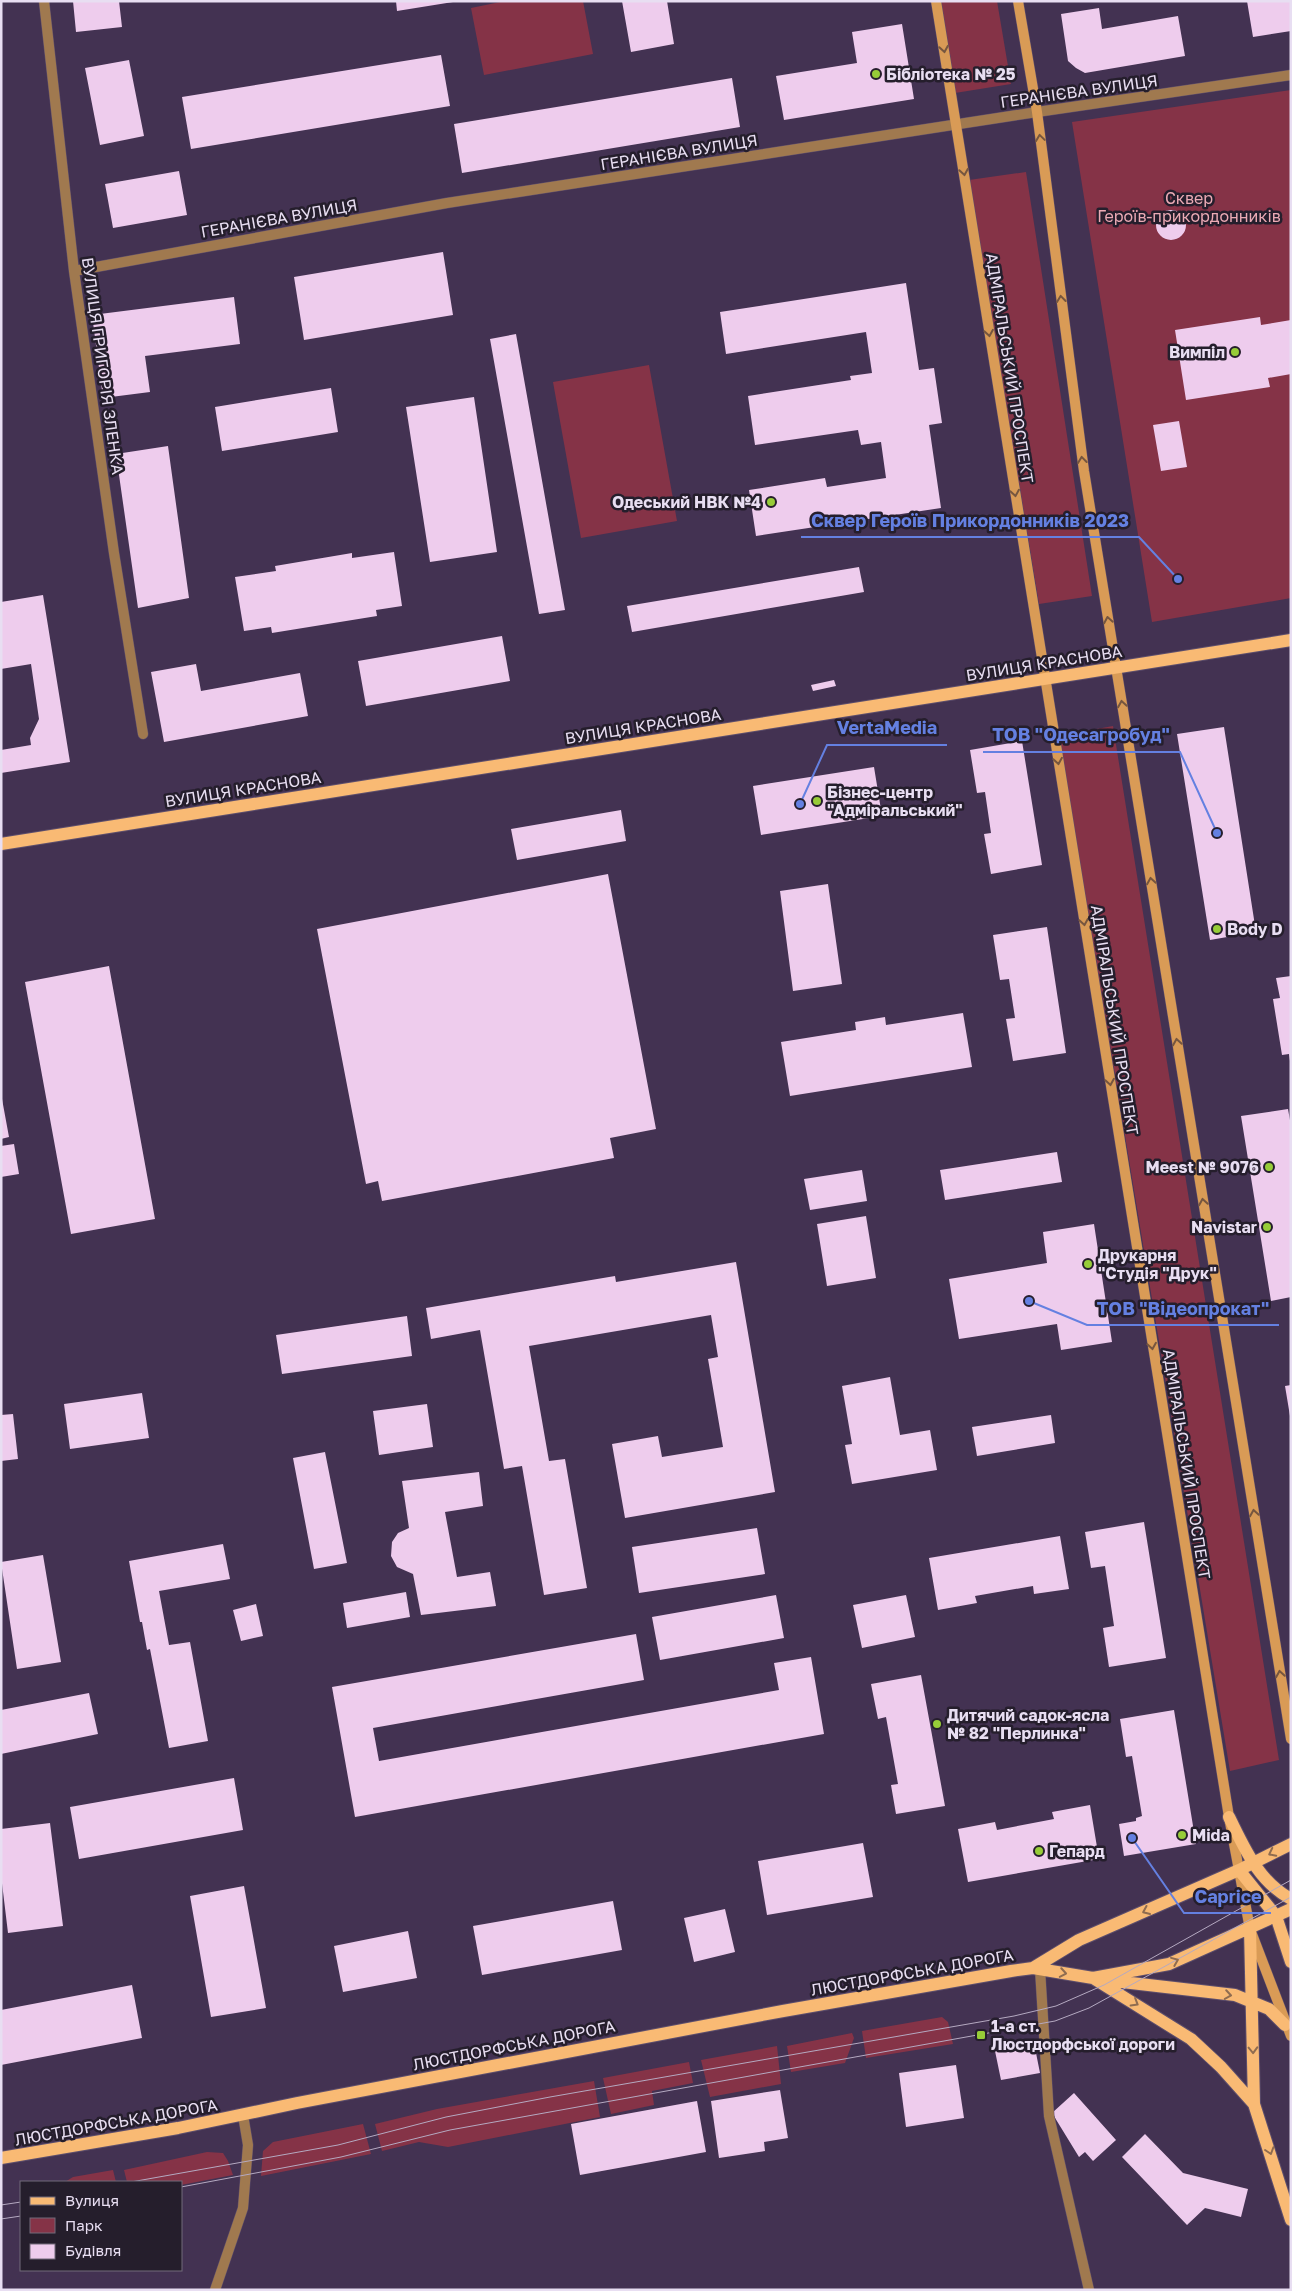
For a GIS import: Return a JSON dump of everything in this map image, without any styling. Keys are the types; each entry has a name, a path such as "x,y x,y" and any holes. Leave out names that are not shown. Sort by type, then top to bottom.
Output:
{"main road":[{"name":"АДМІРАЛЬСЬКИЙ ПРОСПЕКТ","path":"936,1 1229,1818 1250,1929 1288,2030"},
{"path":"1018,1 1037,112 1084,471 1291,1739"},
{"name":"ВУЛИЦЯ КРАСНОВА","path":"1,844 1291,640"},
{"path":"1229,1818 1253,1863 1274,1889 1291,1898"},
{"name":"ЛЮСТДОРФСЬКА ДОРОГА","path":"1037,1968 1079,1940 1239,1870 1291,1844"},
{"path":"1239,1870 1276,1916 1291,1962"},
{"name":"ЛЮСТДОРФСЬКА ДОРОГА","path":"1,2158 243,2115 297,2103 783,2011 1037,1968 1093,1978 1169,1964 1291,1909"},
{"path":"1250,1929 1254,2104 1291,2220"},
{"path":"1093,1978 1235,1995 1269,2008 1288,2030"},
{"path":"1093,1978 1191,2039 1221,2067 1254,2104"}],"street":[{"name":"ВУЛИЦЯ ГРИГОРІЯ ЗЛЕНКА","path":"44,1 74,271 114,553 143,734"},
{"name":"ГЕРАНІЄВА ВУЛИЦЯ","path":"74,271 447,203 956,124 1291,76"},
{"path":"1037,1968 1049,2116 1089,2290"},
{"path":"215,2290 243,2208 248,2146 243,2115"}],"green space":[{"path":"505,1 583,1 593,54 484,75 471,8"},
{"path":"940,1 997,1 1011,84 955,93"},
{"name":"Сквер Героїв-прикордонників","path":"1291,90 1291,598 1152,622 1072,122"},
{"path":"1026,172 1092,596 1039,604 969,180"},
{"path":"649,365 677,521 581,538 553,382"},
{"path":"1113,726 1279,1760 1230,1771 1059,736"},
{"path":"942,2017 948,2022 953,2044 866,2058 862,2031"},
{"path":"852,2033 854,2038 845,2063 791,2072 787,2046"},
{"path":"777,2046 781,2084 710,2097 701,2060"},
{"path":"689,2062 693,2083 652,2091 654,2105 611,2114 603,2078"},
{"path":"594,2081 600,2117 448,2147 419,2142 382,2151 375,2124 437,2109"},
{"path":"363,2124 371,2154 261,2176 263,2151 273,2142"},
{"path":"207,2152 223,2153 233,2175 182,2185 182,2181 127,2181 124,2170"},
{"path":"113,2170 116,2181 67,2181 73,2177"}],"building":[{"path":"73,1 119,1 122,27 76,32"},
{"path":"396,1 453,1 453,2 397,11"},
{"path":"622,1 667,1 674,44 631,52"},
{"path":"1247,1 1291,1 1291,31 1253,37"},
{"path":"1099,8 1102,29 1178,16 1185,56 1085,73 1076,68 1068,61 1061,14"},
{"path":"902,24 914,99 784,120 776,76 857,63 852,32"},
{"path":"441,55 450,106 191,149 182,97"},
{"path":"129,60 144,136 100,145 85,68"},
{"path":"732,78 740,127 462,173 454,124"},
{"path":"179,171 187,215 113,228 105,184"},
{"path":"1171,210 1182,214 1186,225 1182,236 1171,240 1160,236 1156,225 1160,214"},
{"path":"443,252 453,315 304,340 294,277"},
{"path":"906,283 919,370 934,368 942,423 929,425 941,508 756,536 749,490 825,478 827,487 886,478 881,442 861,445 858,430 755,445 748,396 851,380 850,376 872,373 866,332 726,354 720,312"},
{"path":"234,297 240,344 145,356 150,392 103,398 92,315"},
{"name":"Вимпіл","path":"1260,317 1261,325 1291,320 1291,374 1268,378 1270,387 1186,400 1175,330"},
{"path":"516,334 565,610 539,614 490,339"},
{"path":"331,388 338,432 222,451 215,407"},
{"path":"474,397 497,552 430,562 406,407"},
{"path":"1179,421 1187,467 1161,471 1153,425"},
{"path":"168,446 189,598 138,608 116,454"},
{"path":"394,552 402,606 376,610 377,616 272,633 271,627 244,631 235,577 276,571 275,566 352,553 352,558"},
{"path":"859,567 864,592 632,632 627,606"},
{"path":"43,595 70,762 1,773 1,750 31,745 30,738 39,719 31,664 1,669 1,602"},
{"path":"502,636 510,681 366,706 358,661"},
{"path":"196,664 201,691 300,673 308,716 164,742 151,672"},
{"path":"834,680 836,686 813,691 811,685"},
{"path":"1224,727 1256,932 1210,940 1177,734"},
{"path":"1022,741 1042,865 991,874 984,834 991,833 985,792 977,793 970,750"},
{"name":"Бізнес-центр \"Адміральський\"","path":"874,767 882,816 761,835 753,786"},
{"path":"621,810 626,841 517,860 511,829"},
{"path":"608,874 656,1129 610,1138 614,1158 382,1201 378,1181 366,1184 317,929"},
{"path":"828,884 842,984 793,991 780,891"},
{"path":"1047,927 1066,1053 1013,1061 1006,1019 1015,1018 1009,979 1000,980 993,935"},
{"path":"109,966 155,1219 71,1234 25,982"},
{"path":"1291,976 1290,1061 1289,1054 1282,1055 1273,999 1280,998 1276,978"},
{"path":"963,1013 972,1067 790,1096 781,1042 856,1030 855,1022 885,1017 886,1025"},
{"path":"1,1100 9,1137 1,1139"},
{"path":"1288,1109 1291,1126 1291,1297 1271,1301 1241,1116"},
{"path":"14,1144 19,1174 1,1177 1,1146"},
{"path":"1057,1152 1062,1182 945,1200 940,1170"},
{"path":"862,1170 867,1201 810,1210 804,1179"},
{"path":"866,1216 876,1278 827,1286 817,1224"},
{"path":"1094,1224 1112,1342 1061,1350 1057,1324 959,1339 949,1279 1047,1263 1043,1232"},
{"path":"736,1262 775,1492 625,1518 612,1444 658,1436 662,1457 723,1447 708,1359 718,1357 711,1315 529,1346 549,1461 565,1459 587,1588 544,1595 522,1466 504,1469 480,1330 431,1339 426,1308 615,1276 616,1282"},
{"path":"407,1316 412,1356 282,1374 276,1335"},
{"path":"890,1377 900,1435 930,1430 937,1470 852,1484 845,1445 852,1444 842,1386"},
{"path":"1291,1385 1291,1416 1290,1416 1285,1386"},
{"path":"142,1393 149,1438 70,1449 64,1404"},
{"path":"427,1404 433,1447 379,1455 373,1411"},
{"path":"13,1414 18,1459 1,1461 1,1415"},
{"path":"1051,1415 1055,1443 977,1456 972,1427"},
{"path":"325,1452 347,1563 314,1569 293,1458"},
{"path":"479,1472 483,1506 445,1512 457,1577 490,1572 496,1606 421,1615 413,1574 397,1567 391,1556 392,1542 398,1533 409,1528 402,1481"},
{"path":"1144,1522 1166,1658 1109,1667 1103,1628 1114,1626 1105,1566 1091,1568 1085,1532"},
{"path":"757,1528 765,1574 639,1593 632,1547"},
{"path":"1060,1536 1069,1589 1034,1594 1033,1586 975,1596 977,1603 938,1610 929,1558"},
{"path":"223,1544 230,1579 159,1591 169,1645 190,1642 208,1741 169,1748 150,1649 147,1650 142,1622 140,1622 129,1561"},
{"path":"43,1555 61,1662 17,1669 1,1562"},
{"path":"406,1592 410,1617 347,1628 343,1603"},
{"path":"776,1595 784,1638 660,1660 652,1617"},
{"path":"906,1595 915,1637 862,1648 853,1605"},
{"path":"256,1604 263,1636 241,1641 233,1610"},
{"path":"636,1634 644,1680 373,1728 379,1761 779,1690 774,1663 811,1657 824,1734 355,1817 332,1687"},
{"path":"921,1675 945,1806 896,1814 891,1785 898,1784 886,1717 878,1719 871,1684"},
{"path":"89,1693 98,1734 1,1754 1,1710"},
{"path":"1174,1710 1196,1844 1124,1856 1119,1824 1136,1821 1136,1818 1142,1816 1132,1756 1126,1757 1120,1719"},
{"path":"234,1778 243,1830 79,1859 70,1807"},
{"path":"1090,1805 1099,1859 968,1882 958,1829 995,1822 997,1830 1054,1819 1052,1812"},
{"path":"50,1823 63,1926 8,1933 1,1875 1,1829"},
{"path":"863,1843 873,1897 767,1915 758,1861"},
{"path":"244,1886 266,2008 211,2017 190,1896"},
{"path":"613,1901 622,1950 482,1975 473,1926"},
{"path":"725,1909 735,1952 694,1962 684,1918"},
{"path":"408,1931 417,1978 343,1992 334,1946"},
{"path":"132,1985 142,2038 1,2065 1,2010"},
{"path":"1034,2043 1040,2073 1001,2080 995,2051"},
{"path":"956,2065 964,2118 906,2127 899,2073"},
{"path":"780,2090 788,2138 764,2142 765,2151 719,2158 711,2101"},
{"path":"1074,2093 1116,2140 1093,2161 1085,2152 1079,2157 1052,2113"},
{"path":"697,2101 706,2152 580,2175 571,2124"},
{"path":"1145,2134 1183,2173 1248,2189 1241,2217 1205,2208 1187,2225 1122,2157"}],"tram line":[{"path":"137,2181 338,2145 446,2117 550,2097 1014,2016 1056,2006 1104,1985 1291,1880"},
{"path":"182,2187 341,2157 450,2130 1055,2021 1089,2008 1291,1897"},
{"path":"1,2205 20,2202"},
{"path":"1,2219 20,2216"}],"place":[{"name":"Бібліотека № 25","path":"876,74"},
{"name":"Вимпіл","path":"1235,352"},
{"name":"Одеський НВК №4","path":"771,502"},
{"name":"Сквер Героїв Прикордонників 2023","path":"1178,579"},
{"name":"Бізнес-центр \"Адміральський\"","path":"817,801"},
{"name":"VertaMedia","path":"800,804"},
{"name":"ТОВ \"Одесагробуд\"","path":"1217,833"},
{"name":"Body D","path":"1217,929"},
{"name":"Meest № 9076","path":"1269,1167"},
{"name":"Navistar","path":"1267,1227"},
{"name":"Друкарня \"Студія \"Друк\"","path":"1088,1264"},
{"name":"ТОВ \"Відеопрокат\"","path":"1029,1301"},
{"name":"Дитячий садок-ясла № 82 \"Перлинка\"","path":"937,1724"},
{"name":"Mida","path":"1182,1835"},
{"name":"Caprice","path":"1132,1838"},
{"name":"Гепард","path":"1039,1851"},
{"name":"1-а ст. Люстдорфської дороги","path":"981,2035"}]}
